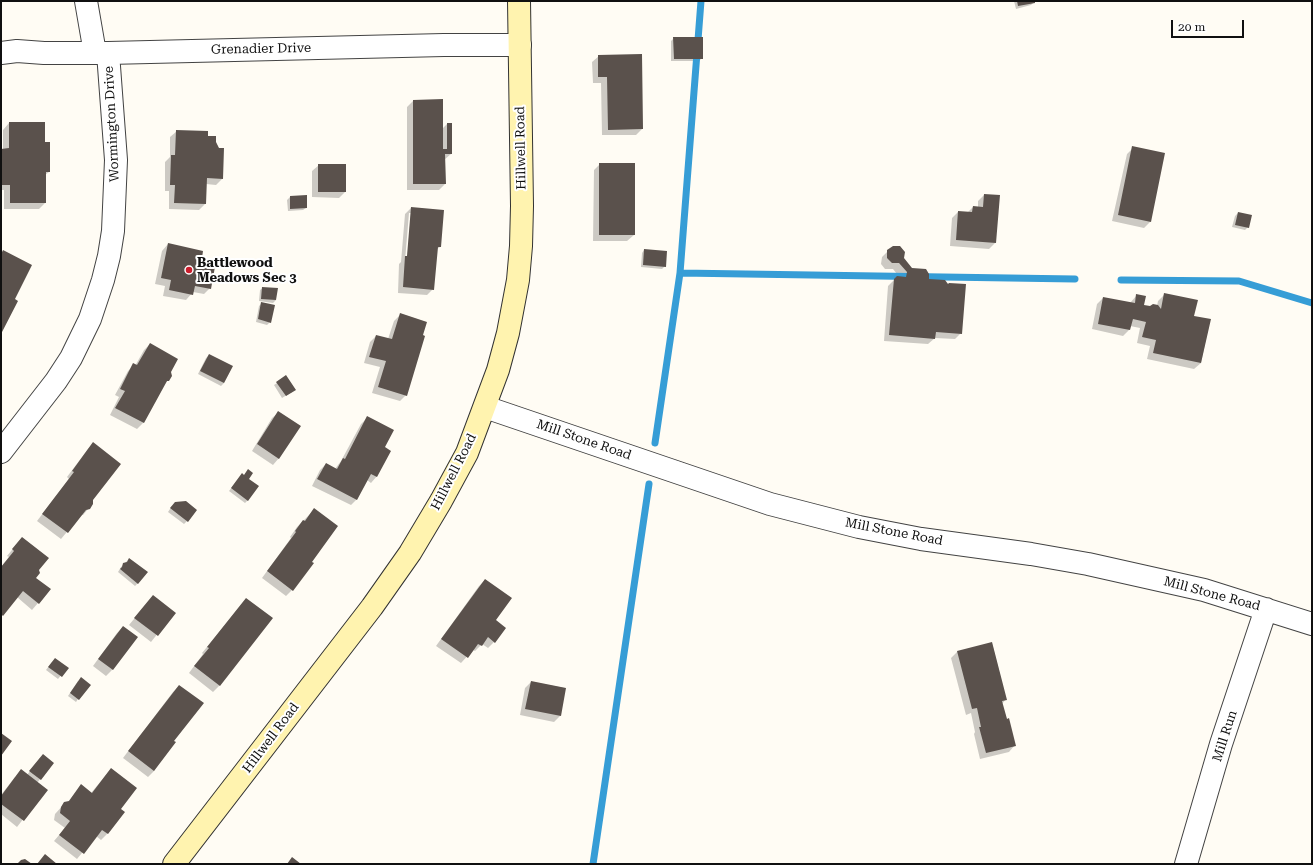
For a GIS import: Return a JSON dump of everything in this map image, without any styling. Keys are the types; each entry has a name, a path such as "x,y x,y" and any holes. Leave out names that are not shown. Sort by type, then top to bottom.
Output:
{"street":[{"name":"Wormington Drive","path":"1,452 56,381 71,358 90,319 103,280 114,231 116,160 101,53 86,1"},
{"name":"Hillwell Road","path":"174,864 372,607 410,553 467,453 498,370 508,333 518,280 522,206 519,1"},
{"name":"Grenadier Drive","path":"1,53 17,51 44,53 101,53 444,45 520,45"},
{"name":"Mill Stone Road","path":"485,407 770,504 859,527 922,539 1031,554 1088,564 1204,590 1266,608 1312,624"},
{"name":"Mill Run","path":"1186,864 1222,744 1266,608"}],"building":[{"path":"1017,1 1035,1 1035,3 1018,6"},
{"path":"673,37 703,37 703,59 674,59"},
{"path":"642,54 643,129 608,130 607,77 598,77 598,55"},
{"path":"443,99 443,149 447,149 447,123 452,123 452,154 445,154 446,184 413,184 413,100"},
{"path":"9,122 45,122 45,142 50,142 50,172 46,172 46,203 10,203 10,185 1,185 1,149 9,148"},
{"path":"176,130 208,131 208,136 216,136 216,142 219,148 224,148 223,179 207,178 206,204 174,203 175,185 170,185 171,155 175,155"},
{"path":"1132,146 1165,153 1151,222 1118,215"},
{"path":"599,163 635,163 635,235 599,235"},
{"path":"318,164 346,164 346,192 318,192"},
{"path":"984,194 1000,195 996,243 956,240 958,211 972,212 973,206 983,207"},
{"path":"307,195 307,208 290,209 290,196"},
{"path":"411,207 444,210 441,247 438,247 434,290 403,287"},
{"path":"1238,212 1252,215 1249,228 1235,225"},
{"name":"Battlewood Meadows Sec 3","path":"168,243 203,251 202,258 216,261 211,289 195,286 193,295 169,290 171,280 161,278"},
{"path":"893,246 900,246 905,252 904,258 912,268 926,269 929,274 929,279 945,280 948,284 966,284 962,334 936,332 935,339 889,335 894,279 897,276 906,277 907,272 899,263 892,263 887,258 887,250"},
{"path":"644,249 667,251 666,267 643,265"},
{"path":"3,250 32,265 15,299 18,301 1,334 1,254"},
{"path":"262,287 278,288 276,300 261,299"},
{"path":"1164,293 1198,300 1194,316 1211,319 1201,363 1153,353 1156,340 1142,337 1146,322 1133,319 1130,330 1098,324 1103,297 1135,303 1136,294 1146,296 1144,305 1158,305 1161,309"},
{"path":"261,302 275,305 271,323 258,319"},
{"path":"400,313 427,322 423,335 425,336 407,396 378,387 386,361 369,357 376,335 392,339"},
{"path":"150,343 178,359 171,372 172,376 169,381 167,381 144,423 115,408 125,391 120,389 133,363 137,365"},
{"path":"209,354 233,366 224,383 200,371"},
{"path":"286,375 296,390 286,396 276,382"},
{"path":"278,411 301,426 279,459 257,444"},
{"path":"367,416 394,430 385,447 391,451 377,477 371,474 357,500 317,479 326,463 337,469 343,458 345,459"},
{"path":"93,442 121,464 93,500 93,504 90,509 86,510 68,533 42,514 74,472 72,471"},
{"path":"248,469 253,473 249,479 259,486 248,501 231,488 242,473 244,475"},
{"path":"186,501 197,510 188,522 170,508 175,502"},
{"path":"314,508 338,526 312,562 314,563 293,591 267,571 296,532 295,531 303,520 305,521"},
{"path":"22,537 49,558 39,570 40,573 36,578 51,589 39,604 23,591 3,616 1,614 1,567 14,551 12,549"},
{"path":"129,558 148,572 138,584 120,569 123,563 127,562"},
{"path":"485,579 512,598 496,620 506,628 495,643 488,637 482,646 478,644 468,658 441,639"},
{"path":"153,595 176,613 158,636 134,618"},
{"path":"246,598 273,618 220,686 194,666 209,648 207,647"},
{"path":"123,626 138,637 113,670 98,659"},
{"path":"992,642 1007,700 1002,701 1007,719 1009,718 1016,746 986,753 979,727 981,727 977,708 972,709 957,651"},
{"path":"55,658 69,668 62,677 48,667"},
{"path":"81,677 91,685 79,700 70,693"},
{"path":"531,681 566,688 561,716 525,709"},
{"path":"179,685 204,703 174,741 176,742 154,771 128,751"},
{"path":"1,733 12,741 1,756"},
{"path":"43,754 54,763 41,780 29,771"},
{"path":"111,768 137,788 121,809 125,812 108,834 102,830 84,854 59,835 70,821 60,813 61,807 64,802 69,801 81,784 92,793"},
{"path":"21,769 48,790 24,821 1,804 1,796"},
{"path":"45,854 57,864 37,864"},
{"path":"292,857 301,864 287,864"},
{"path":"25,859 32,864 17,864 21,860"}],"waterway":[{"path":"655,443 680,273 701,1"},
{"path":"680,273 1075,279"},
{"path":"1121,280 1239,281 1312,303"},
{"path":"593,864 649,484"}],"place":[{"name":"Battlewood Meadows Sec 3","path":"189,270"}]}
